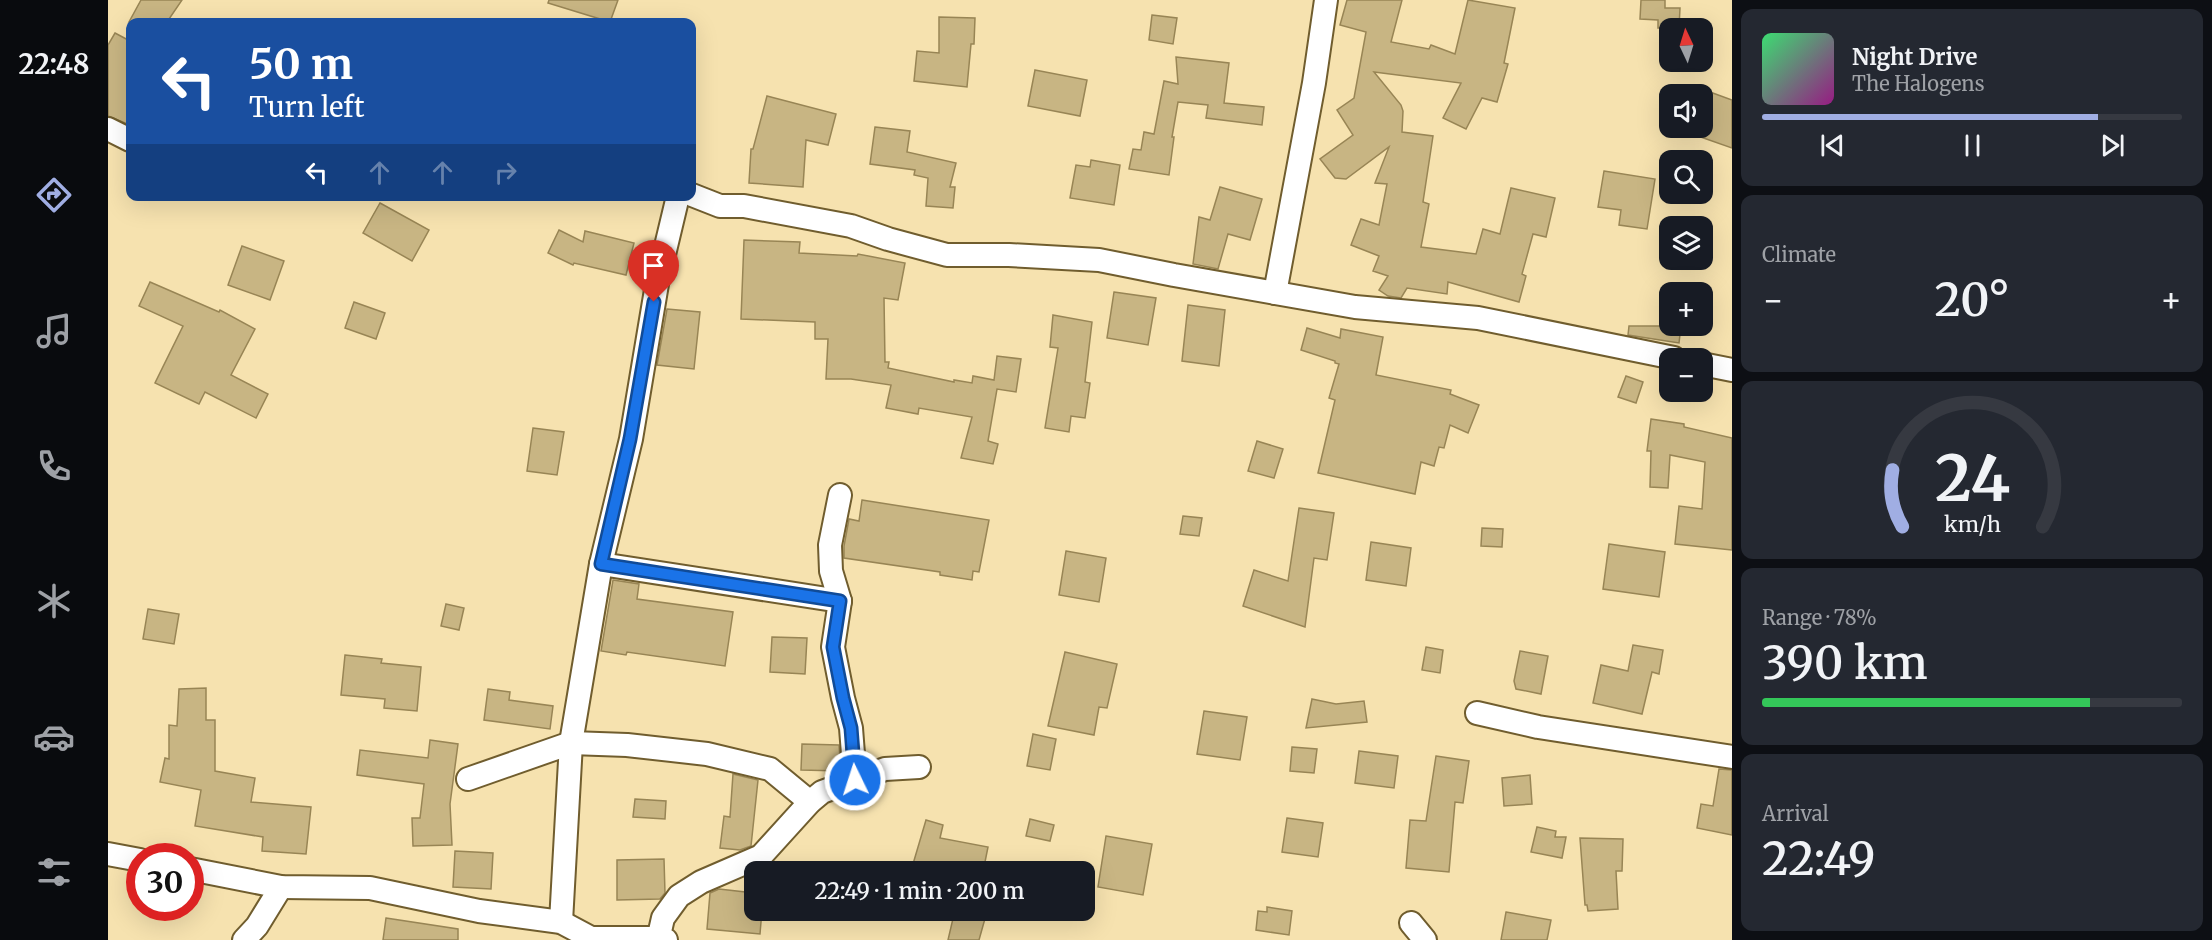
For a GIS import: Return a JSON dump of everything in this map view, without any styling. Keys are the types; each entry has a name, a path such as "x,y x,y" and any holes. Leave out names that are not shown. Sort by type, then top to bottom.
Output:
{"street":[{"path":"1275,293 1314,82 1326,0"},
{"path":"108,129 126,138"},
{"path":"696,197 720,206 744,206 851,226 947,255 1009,255 1099,260 1355,307 1479,318 1659,355"},
{"path":"561,922 571,743 601,564 630,439 657,284 677,201"},
{"path":"1713,366 1732,370"},
{"path":"840,495 830,545 831,571 840,601 833,647 851,728 855,780"},
{"path":"601,564 840,601"},
{"path":"1477,713 1538,727 1732,757"},
{"path":"468,779 571,743 627,745 707,754 770,769 810,802"},
{"path":"204,872 281,887 370,888 479,911 561,922 591,938 661,939 663,918 679,896 701,882 761,856 822,792 885,769 919,767"},
{"path":"108,854 126,857"},
{"path":"244,940 256,926 281,887"}],"building":[{"path":"141,0 182,0 170,18 131,18"},
{"path":"549,0 618,0 611,18 597,18 548,3"},
{"path":"1347,0 1402,0 1391,42 1429,49 1431,45 1455,54 1468,0 1515,8 1504,63 1508,64 1497,102 1482,98 1466,129 1443,118 1461,83 1374,72 1401,105 1402,132 1433,136 1423,202 1429,204 1421,247 1476,254 1483,229 1500,234 1511,188 1555,198 1546,237 1533,234 1522,274 1526,276 1519,302 1448,282 1447,294 1407,288 1401,298 1388,296 1379,290 1388,276 1373,271 1379,256 1351,245 1361,219 1379,225 1387,184 1375,183 1389,147 1346,179 1335,178 1320,159 1353,135 1337,110 1354,98 1366,32 1340,25"},
{"path":"1641,0 1665,0 1665,8 1680,8 1680,18 1659,18 1659,28 1658,20 1640,19"},
{"path":"1152,15 1177,18 1173,44 1149,40"},
{"path":"939,17 975,18 974,44 971,44 967,87 914,81 917,51 939,53"},
{"path":"115,33 126,39 126,123 108,116 108,45"},
{"path":"1176,57 1229,63 1224,103 1264,107 1262,125 1206,118 1208,105 1178,102 1169,175 1129,169 1133,149 1141,150 1144,132 1154,134 1164,81 1178,84"},
{"path":"1035,70 1087,80 1080,116 1028,106"},
{"path":"1713,93 1732,100 1732,148 1704,138 1713,138"},
{"path":"767,96 836,114 828,145 806,140 803,187 749,183 751,149 753,149"},
{"path":"875,127 910,131 907,152 956,163 950,187 955,187 953,208 926,206 928,178 914,175 915,170 870,164"},
{"path":"1091,160 1120,165 1114,205 1070,198 1076,165 1090,167"},
{"path":"1604,171 1655,179 1647,229 1619,225 1621,210 1598,207"},
{"path":"1220,187 1262,199 1250,240 1228,234 1218,269 1193,264 1199,217 1210,220"},
{"path":"380,203 429,230 412,261 363,233"},
{"path":"559,230 583,242 585,231 634,243 626,275 574,263 573,265 548,253"},
{"path":"744,240 800,242 799,253 857,256 858,254 905,263 898,300 884,298 885,362 889,362 888,368 954,382 954,380 972,383 973,376 994,380 997,356 1021,359 1016,392 997,389 988,441 998,444 993,464 961,458 972,417 919,408 918,414 886,408 891,385 851,379 826,379 828,339 815,339 815,322 741,319"},
{"path":"242,246 284,261 270,300 228,285"},
{"path":"150,282 219,312 220,310 255,329 231,375 268,394 256,418 205,392 199,404 155,383 183,326 139,306"},
{"path":"1114,292 1156,298 1148,345 1107,338"},
{"path":"354,302 385,313 376,339 345,328"},
{"path":"1188,305 1225,310 1219,366 1182,361"},
{"path":"667,309 700,312 694,369 657,365"},
{"path":"1053,315 1092,322 1085,382 1090,383 1085,418 1071,416 1069,432 1045,428 1058,348 1050,347"},
{"path":"1629,326 1659,326 1659,336 1680,336 1679,343 1628,335"},
{"path":"1307,328 1340,338 1341,329 1383,337 1376,375 1451,390 1450,394 1479,405 1468,433 1450,425 1444,448 1439,447 1434,466 1421,462 1415,494 1318,473 1335,400 1329,398 1339,364 1301,350"},
{"path":"1626,376 1643,382 1636,403 1618,397"},
{"path":"1651,419 1684,424 1684,427 1732,438 1732,550 1675,544 1679,506 1702,509 1705,462 1670,455 1668,488 1650,487 1651,451 1647,451"},
{"path":"533,428 564,432 557,475 527,471"},
{"path":"1257,441 1283,449 1274,478 1248,471"},
{"path":"862,500 989,520 979,572 973,571 972,580 940,575 940,572 844,558 849,519 859,521"},
{"path":"1299,508 1334,513 1327,560 1314,558 1305,627 1243,606 1254,570 1288,581"},
{"path":"1183,516 1202,518 1199,536 1180,534"},
{"path":"1482,528 1503,529 1502,547 1481,546"},
{"path":"1371,542 1411,548 1406,586 1366,580"},
{"path":"1609,544 1665,552 1659,597 1603,589"},
{"path":"1066,551 1106,558 1099,602 1059,595"},
{"path":"613,580 639,584 637,599 733,612 725,666 627,652 626,655 601,651"},
{"path":"446,604 464,608 459,630 441,626"},
{"path":"148,609 179,614 174,644 143,639"},
{"path":"772,637 807,638 805,674 770,672"},
{"path":"1633,645 1663,650 1659,674 1652,672 1642,714 1593,703 1601,665 1628,671"},
{"path":"1426,647 1443,650 1440,673 1422,670"},
{"path":"1520,651 1548,656 1541,694 1516,689 1514,681"},
{"path":"1065,652 1117,664 1107,708 1099,707 1094,735 1048,726"},
{"path":"345,655 382,659 381,663 421,667 417,711 384,708 385,699 341,695"},
{"path":"206,688 206,720 215,720 215,771 255,778 251,802 311,807 306,854 262,851 263,837 195,826 201,790 160,782 165,758 169,759 169,725 177,726 179,689"},
{"path":"488,689 510,692 509,700 553,706 550,729 484,720"},
{"path":"1312,699 1336,704 1364,701 1367,722 1306,728"},
{"path":"1204,711 1247,717 1240,760 1197,754"},
{"path":"1033,734 1056,739 1050,770 1027,766"},
{"path":"430,740 458,744 450,804 452,845 413,846 412,818 420,818 424,784 357,775 360,750 428,758"},
{"path":"802,744 839,745 841,771 801,770"},
{"path":"1292,747 1317,749 1314,773 1290,771"},
{"path":"1359,751 1398,756 1394,788 1355,783"},
{"path":"1436,756 1469,761 1463,803 1455,802 1449,872 1406,868 1410,820 1426,821"},
{"path":"1719,769 1732,770 1732,835 1697,828 1701,804 1713,806"},
{"path":"733,774 758,780 751,846 740,850 720,848 724,816 730,817"},
{"path":"1530,775 1532,804 1504,806 1502,778"},
{"path":"635,799 666,801 665,819 633,817"},
{"path":"1287,818 1323,823 1318,857 1282,852"},
{"path":"1030,819 1054,825 1050,841 1026,836"},
{"path":"926,820 943,825 940,838 988,847 985,861 914,861"},
{"path":"1537,827 1556,831 1555,837 1566,837 1562,858 1531,852"},
{"path":"1106,836 1152,844 1143,895 1098,887"},
{"path":"1580,838 1623,839 1622,871 1616,871 1618,909 1588,911 1585,905"},
{"path":"455,851 493,853 491,889 453,887"},
{"path":"664,859 665,893 660,899 617,900 617,860"},
{"path":"719,889 744,892 744,921 761,921 760,934 707,929 710,893"},
{"path":"1267,907 1292,911 1289,935 1256,930 1258,911 1267,912"},
{"path":"1506,912 1551,920 1547,940 1501,940"},
{"path":"386,918 458,929 458,940 383,940"},
{"path":"952,921 984,921 979,940 948,940"}],"route":[{"path":"654,302 630,439 601,564 840,601 833,647 851,728 855,780"}]}
